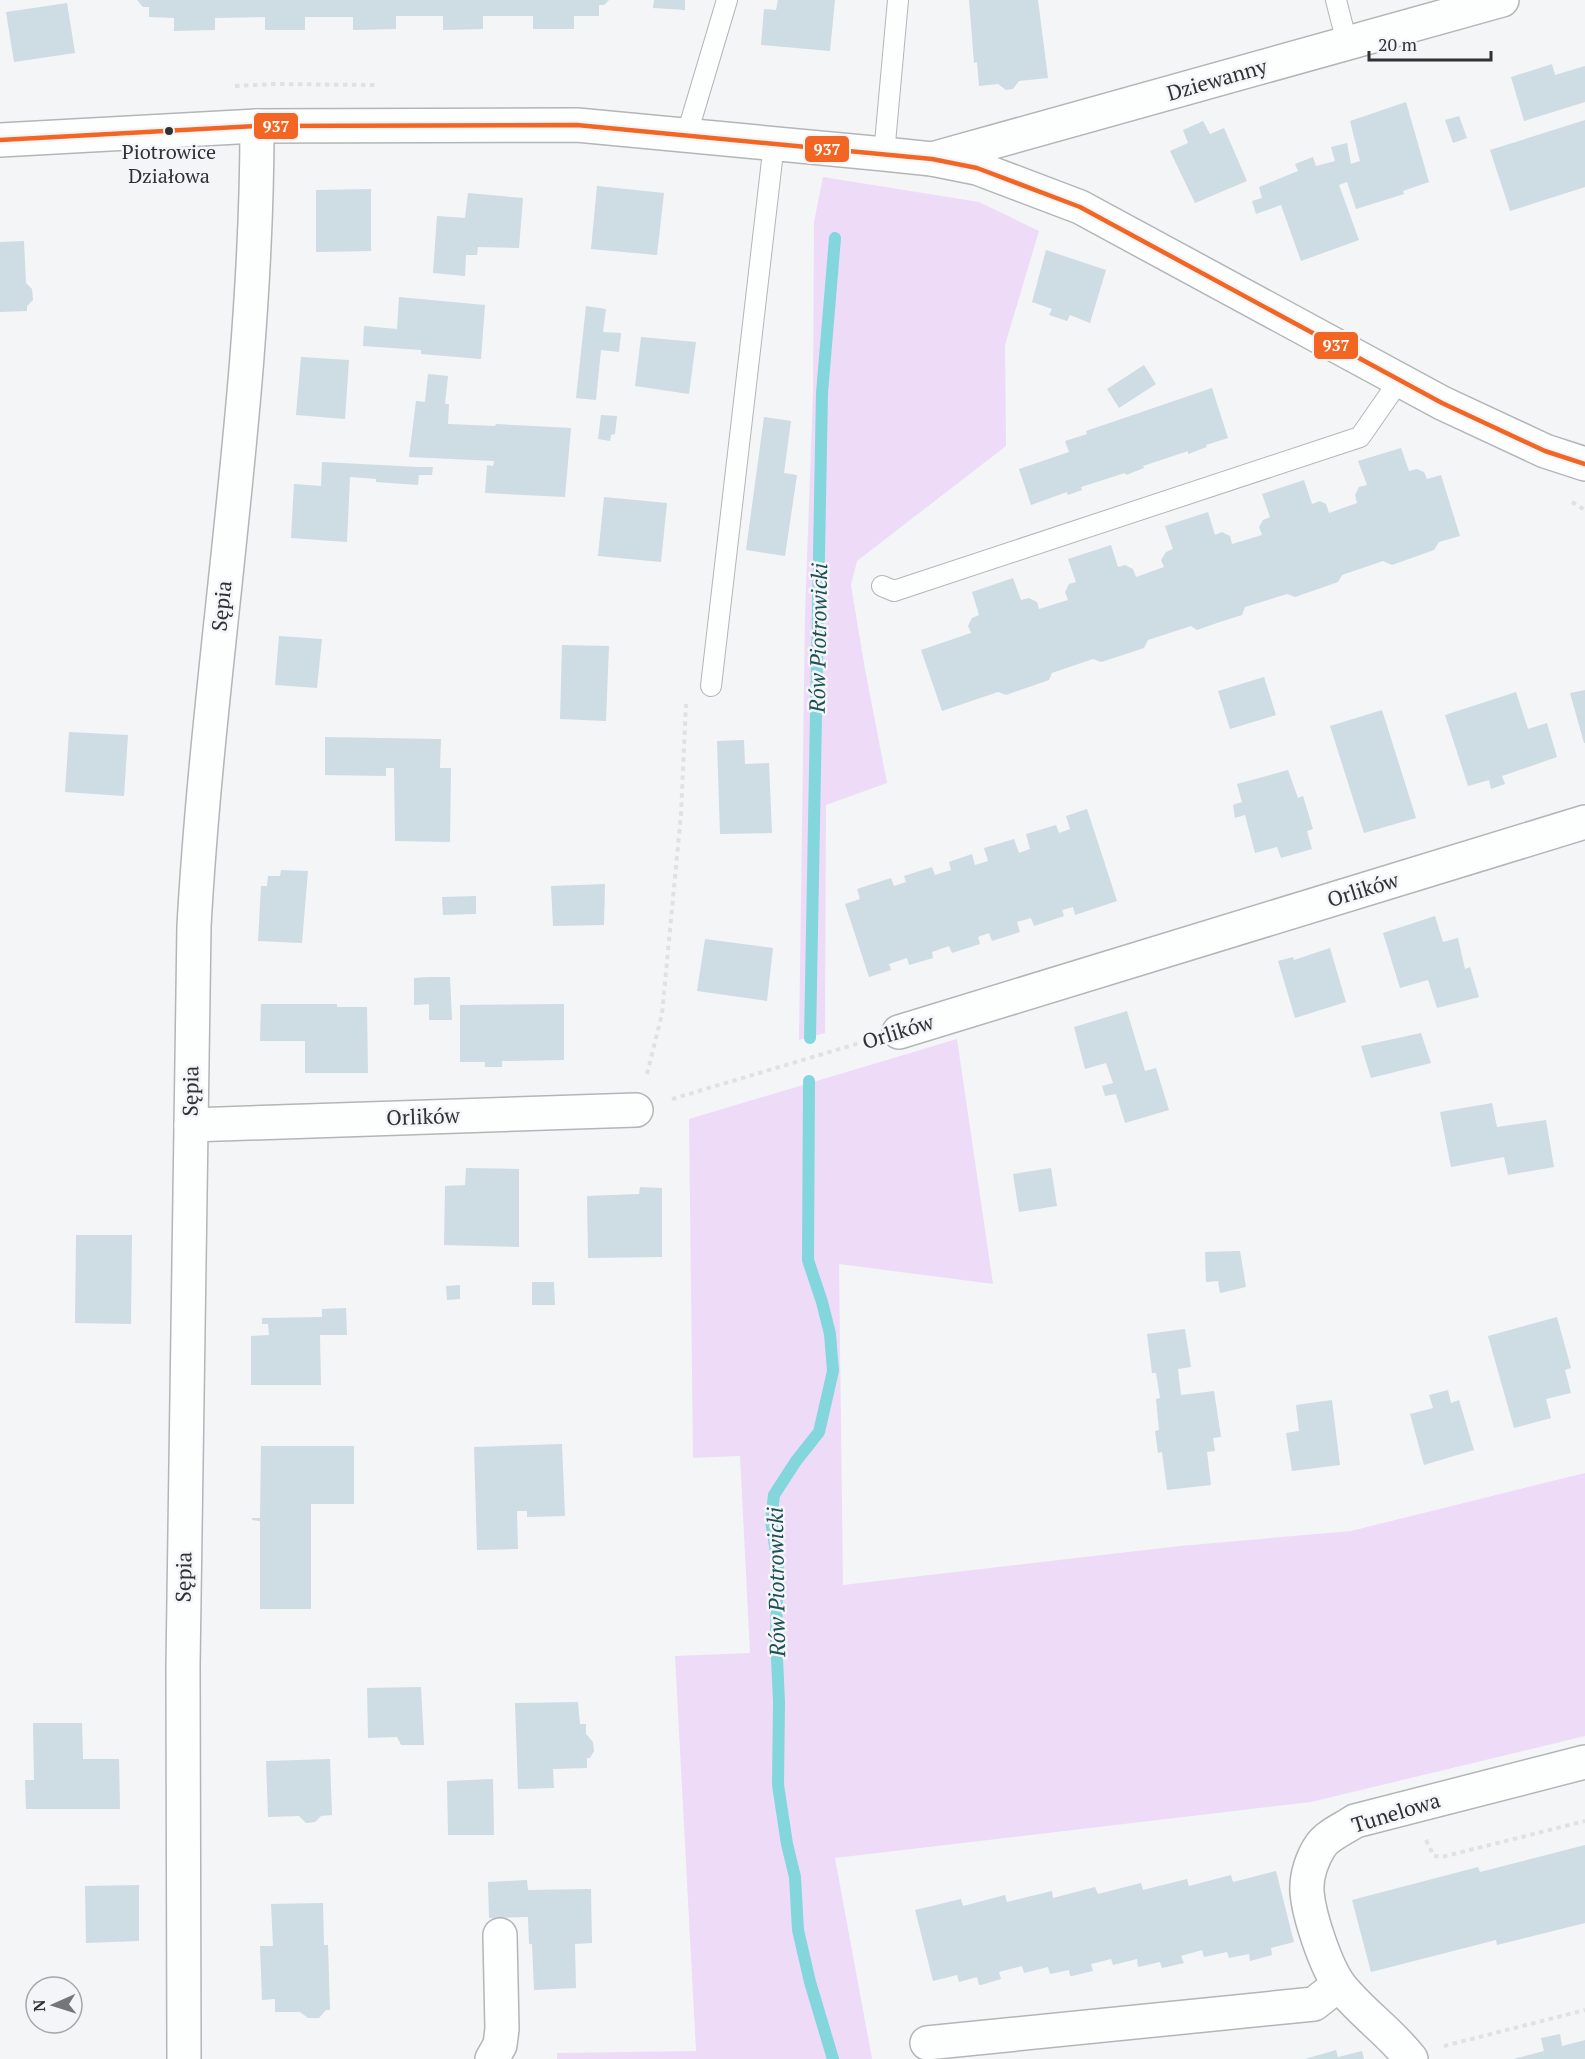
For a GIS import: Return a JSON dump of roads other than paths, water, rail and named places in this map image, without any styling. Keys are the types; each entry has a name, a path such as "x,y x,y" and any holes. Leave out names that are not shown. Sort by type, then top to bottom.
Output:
{"street":[{"name":"Dziewanny","path":"932,159 1502,0"},
{"path":"0,140 257,126 577,124 932,159 977,168 1080,207 1399,381 1545,452 1585,464"},
{"name":"Sępia","path":"184,2059 183,1666 194,927 199,845 247,359 254,247 257,126"},
{"name":"Orlików","path":"899,1032 1585,822"},
{"name":"Orlików","path":"191,1125 636,1110"},
{"name":"Tunelowa","path":"1424,2053 1387,2032 1363,2013 1338,1985 1314,1927 1307,1892 1310,1866 1322,1843 1355,1821 1585,1762"},
{"path":"492,2059 500,2045 502,2029 500,1935"},
{"path":"927,2043 1314,2004 1338,1985"}],"lane":[{"path":"687,135 727,0"},
{"path":"884,154 898,0"},
{"path":"1336,0 1347,43"},
{"path":"711,686 774,143"},
{"path":"882,586 894,591 1360,437 1399,381"}],"waterway":[{"name":"Rów Piotrowicki","path":"810,1038 822,393 835,238"},
{"name":"Rów Piotrowicki","path":"809,1081 808,1260 830,1334 833,1371 819,1432 796,1461 774,1495 771,1521 778,1564 776,1637 779,1702 778,1785 787,1844 795,1877 798,1930 810,1982 833,2059"}],"place":[{"name":"Piotrowice Działowa","path":"169,131"}]}
